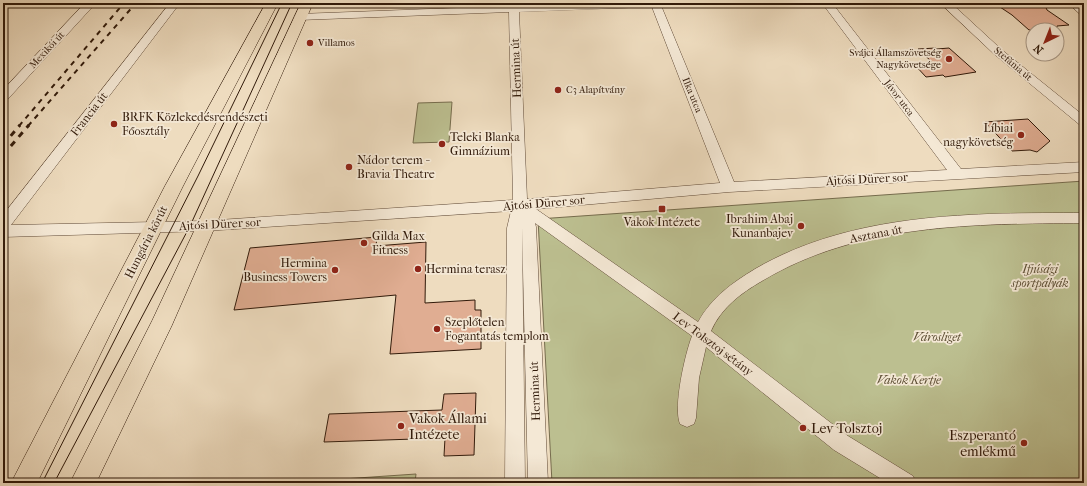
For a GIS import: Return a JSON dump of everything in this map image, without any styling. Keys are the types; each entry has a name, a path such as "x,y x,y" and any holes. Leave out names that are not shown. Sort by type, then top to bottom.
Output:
{"main road":[{"name":"Hungária körút","path":"24,483 206,124 272,3"},
{"path":"83,483 161,325 204,226 306,3"}],"street":[{"name":"Mexikói út","path":"5,92 91,3"},
{"name":"Francia út","path":"3,225 175,3"},
{"path":"299,18 514,6 655,3"},
{"name":"Ilka utca","path":"655,3 729,187"},
{"name":"Jávor utca","path":"827,3 957,174"},
{"name":"Stefánia út","path":"945,3 998,52 1084,122"},
{"path":"1073,3 1084,12"},
{"name":"Hermina út","path":"514,6 520,205 514,228 515,483"},
{"name":"Ajtósi Dürer sor","path":"3,232 204,226 520,205 729,187 1084,167"},
{"name":"Hermina út","path":"520,205 529,227 538,483"},
{"name":"Lev Tolsztoj sétány","path":"520,205 701,333 840,443 906,483"},
{"name":"Asztana út","path":"687,418 693,358 701,333 711,315 726,298 762,271 798,255 852,237 953,221 988,218 1084,218"}],"green space":[{"path":"452,102 449,142 413,143 418,103"},
{"name":"Városliget","path":"1084,181 1084,483 552,483 538,219"},
{"path":"416,474 415,483 342,483 343,479"}],"building":[{"path":"994,3 1044,3 1047,10 1065,22 1025,22 1025,26 1012,15"},
{"name":"Svájci Államszövetség Nagykövetsége","path":"949,48 976,72 945,77 943,75 926,77 914,64 932,62 918,49"},
{"name":"Líbiai nagykövetség","path":"1028,119 1050,141 1037,152 1030,150 1012,151 985,122"},
{"name":"Hermina Business Towers","path":"377,237 376,246 426,242 425,303 475,300 475,310 481,310 481,349 390,354 396,295 234,310 250,248"},
{"name":"Vakok Állami Intézete","path":"476,393 474,455 444,456 445,438 324,442 329,414 442,410 444,394"}],"tram line":[{"path":"42,483 198,176 282,3"},
{"path":"54,483 190,226 292,3"}],"railway":[{"path":"19,126 124,3"},
{"path":"28,126 136,3"},
{"path":"3,145 20,125"},
{"path":"3,155 29,125"}],"place":[{"name":"Villamos","path":"310,43"},
{"name":"Svájci Államszövetség Nagykövetsége","path":"949,59"},
{"name":"C3 Alapítvány","path":"558,90"},
{"name":"BRFK Közlekedésrendészeti Főosztály","path":"114,124"},
{"name":"Líbiai nagykövetség","path":"1021,135"},
{"name":"Teleki Blanka Gimnázium","path":"442,144"},
{"name":"Nádor terem - Bravia Theatre","path":"349,167"},
{"name":"Vakok Intézete","path":"662,209"},
{"name":"Ibrahim Abaj Kunanbajev","path":"801,226"},
{"name":"Gilda Max Fitness","path":"364,243"},
{"name":"Hermina terasz","path":"418,269"},
{"name":"Hermina Business Towers","path":"335,270"},
{"name":"Szeplőtelen Fogantatás templom","path":"437,329"},
{"name":"Vakok Állami Intézete","path":"401,426"},
{"name":"Lev Tolsztoj","path":"803,428"},
{"name":"Eszperantó emlékmű","path":"1024,443"}],"park label":[{"name":"Ifjúsági sportpályák","path":"1040,276"},
{"name":"Vakok Kertje","path":"909,380"}]}
